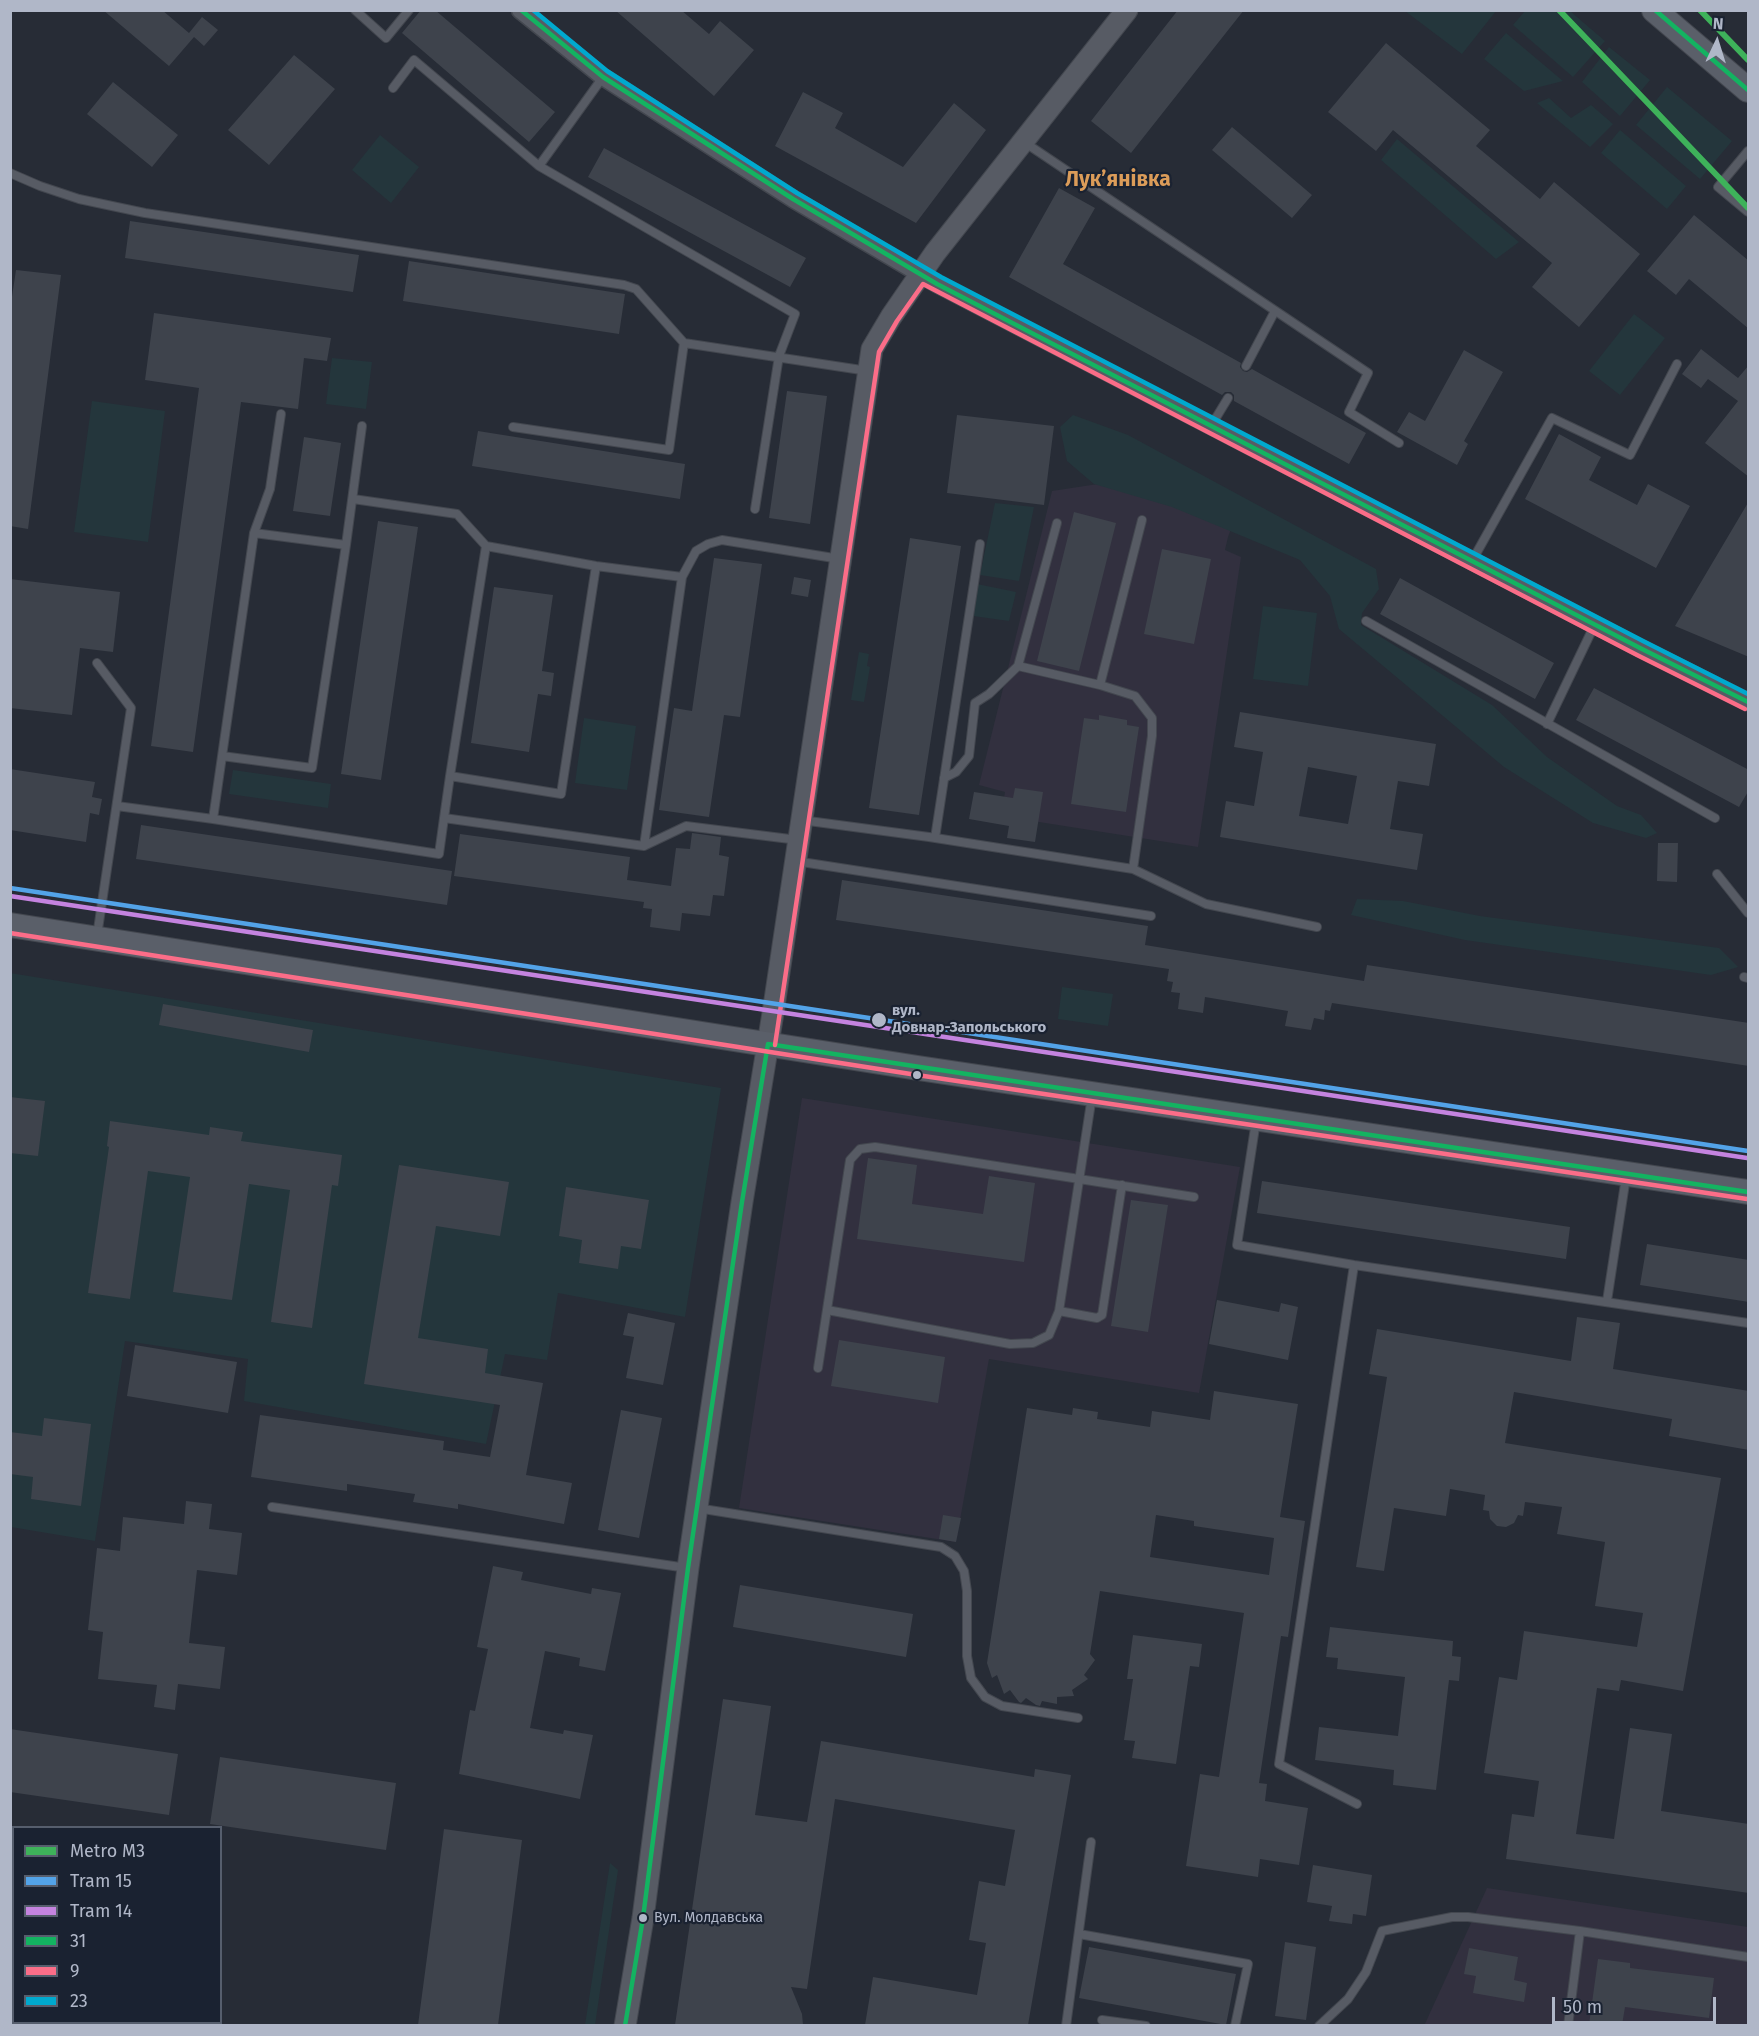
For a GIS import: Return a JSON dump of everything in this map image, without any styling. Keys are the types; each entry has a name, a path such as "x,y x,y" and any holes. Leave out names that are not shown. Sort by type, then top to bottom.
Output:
{"main road":[{"path":"1654,10 1749,90"},
{"path":"10,925 768,1044 1749,1192"}],"street":[{"path":"625,2025 643,1918 688,1568 872,350 891,317 935,253 1128,10"},
{"path":"524,12 603,77 793,200 921,274 1472,561 1749,702"}],"lane":[{"path":"355,10 386,38 409,10"},
{"path":"393,88 414,60 539,166 795,314 779,356 755,509"},
{"path":"539,166 603,77"},
{"path":"1024,141 1040,154 1368,373 1349,412 1399,443"},
{"path":"1749,151 1718,187 1749,212"},
{"path":"10,173 79,199 145,213 624,285 636,290 684,342 869,371"},
{"path":"1246,366 1275,311"},
{"path":"513,427 669,450 684,342"},
{"path":"1472,561 1551,418 1630,455 1677,364"},
{"path":"1211,426 1228,398"},
{"path":"213,819 254,533 270,489 281,414"},
{"path":"222,756 312,768 362,426"},
{"path":"353,499 458,514 486,546 596,566 682,577"},
{"path":"1100,685 1142,520"},
{"path":"944,778 956,772 969,756 975,703 989,694 1018,666 1057,523"},
{"path":"254,533 346,545"},
{"path":"644,846 682,577 696,551 722,540 841,559"},
{"path":"935,838 980,544"},
{"path":"117,807 213,819 439,854 486,546"},
{"path":"450,776 561,794 596,566"},
{"path":"1366,621 1715,818"},
{"path":"1547,724 1595,624"},
{"path":"96,938 131,708 97,663"},
{"path":"1018,666 1100,685 1135,696 1152,718 1152,736 1133,869"},
{"path":"444,818 644,846 686,826 798,840 1151,915"},
{"path":"798,840 935,838 1133,869 1206,904 1317,927"},
{"path":"1717,874 1749,913"},
{"path":"827,1310 1010,1344 1033,1343 1049,1335 1059,1311 1093,1093"},
{"path":"1257,1118 1237,1245 1354,1265 1749,1323"},
{"path":"818,1368 850,1160 860,1149 875,1147 1194,1197"},
{"path":"1607,1301 1627,1174"},
{"path":"1059,1311 1097,1318 1102,1315 1122,1185"},
{"path":"1354,1265 1279,1764 1357,1804"},
{"path":"272,1507 688,1568"},
{"path":"697,1508 941,1547 955,1556 964,1571 968,1592 967,1656 971,1678 985,1697 1002,1706 1078,1718"},
{"path":"1066,2025 1091,1842"},
{"path":"1319,2025 1348,1999 1366,1972 1382,1931 1452,1917 1580,1931 1749,1958"},
{"path":"1568,2025 1580,1931"},
{"path":"1079,1934 1248,1964 1235,2025"},
{"path":"1102,2020 1146,2025"}],"shaded area":[{"path":"1405,11 1496,11 1462,54"},
{"path":"1525,11 1570,11 1605,41 1573,77 1513,25"},
{"path":"1506,33 1563,81 1524,91 1484,59"},
{"path":"1609,47 1650,80 1620,116 1582,82"},
{"path":"1667,87 1732,141 1700,179 1636,125"},
{"path":"1549,98 1571,118 1591,105 1613,124 1590,147 1537,103"},
{"path":"1620,130 1686,186 1667,209 1601,153"},
{"path":"380,135 419,167 391,203 352,170"},
{"path":"1397,139 1519,242 1496,259 1381,160"},
{"path":"1634,314 1665,338 1620,395 1589,371"},
{"path":"332,358 372,362 366,409 326,404"},
{"path":"92,401 165,411 148,542 74,532"},
{"path":"1073,415 1128,435 1376,569 1379,589 1362,613 1361,625 1492,705 1547,757 1617,806 1641,815 1657,833 1646,838 1593,823 1504,767 1339,629 1330,596 1300,560 1172,507 1094,484 1067,461 1060,427"},
{"path":"1144,477 1236,515 1225,550 1241,557 1198,847 1001,816 1005,792 979,785 1052,491"},
{"path":"995,503 1034,507 1019,581 980,575"},
{"path":"977,584 1016,592 1009,621 973,616"},
{"path":"1263,606 1317,613 1308,686 1253,679"},
{"path":"859,652 869,654 867,666 870,667 864,702 851,700"},
{"path":"584,718 636,726 627,790 575,783"},
{"path":"233,770 331,784 328,808 229,794"},
{"path":"1357,899 1403,901 1480,916 1719,948 1738,967 1711,975 1465,940 1351,915"},
{"path":"10,973 721,1088 685,1317 558,1293 547,1360 505,1354 486,1444 244,1401 248,1359 125,1341 95,1541 11,1527"},
{"path":"1062,987 1113,994 1108,1026 1058,1019"},
{"path":"802,1098 1240,1167 1199,1393 989,1359 956,1542 739,1508"},
{"path":"610,1863 618,1870 595,2025 585,2025"},
{"path":"1487,1888 1748,1927 1748,2025 1424,2026"}],"building":[{"path":"103,10 162,10 189,33 202,17 218,30 204,46 194,37 169,66"},
{"path":"421,10 435,10 555,112 529,142 402,33"},
{"path":"615,10 681,10 709,34 720,21 754,50 714,96"},
{"path":"1178,10 1244,10 1131,153 1091,121"},
{"path":"1386,43 1490,130 1476,146 1540,199 1554,182 1640,254 1579,327 1532,287 1552,263 1393,130 1376,151 1328,112"},
{"path":"294,55 335,89 269,165 228,130"},
{"path":"113,82 178,135 152,167 87,114"},
{"path":"803,92 843,113 835,128 903,167 954,103 986,130 916,223 775,146"},
{"path":"1232,127 1312,195 1292,218 1212,150"},
{"path":"604,148 806,258 790,287 588,177"},
{"path":"1059,188 1095,208 1063,264 1241,363 1240,367 1243,371 1247,372 1252,369 1366,433 1349,464 1234,401 1234,395 1231,392 1225,392 1222,395 1009,277"},
{"path":"1694,215 1749,261 1749,329 1689,279 1676,295 1647,271"},
{"path":"130,221 359,255 353,292 125,258"},
{"path":"409,261 625,294 619,334 403,301"},
{"path":"16,270 61,275 28,529 10,526 10,310"},
{"path":"154,313 331,338 327,361 304,358 298,409 241,402 193,752 151,746 199,388 145,380"},
{"path":"1701,349 1738,378 1749,365 1749,477 1705,443 1738,401 1708,379 1701,388 1682,374"},
{"path":"1464,350 1503,372 1464,441 1468,444 1457,465 1397,432 1409,412 1425,421"},
{"path":"787,391 827,396 810,524 769,518"},
{"path":"957,415 1054,426 1044,505 947,493"},
{"path":"478,431 685,464 680,499 472,466"},
{"path":"1559,434 1601,457 1589,480 1637,505 1648,484 1690,506 1656,568 1525,499"},
{"path":"304,437 341,443 330,516 293,511"},
{"path":"1749,501 1749,657 1675,626"},
{"path":"1074,512 1116,523 1079,671 1037,661"},
{"path":"378,521 418,527 381,780 341,774"},
{"path":"910,538 961,546 919,815 869,808"},
{"path":"1162,549 1211,559 1194,644 1144,634"},
{"path":"714,558 762,564 740,717 724,715 709,817 659,810 674,708 692,711"},
{"path":"794,577 811,580 808,597 791,594"},
{"path":"1400,578 1554,663 1535,699 1380,614"},
{"path":"10,579 120,592 113,652 80,648 72,715 10,708"},
{"path":"494,587 553,595 542,671 554,673 551,696 538,694 529,752 471,743"},
{"path":"1594,688 1749,770 1749,790 1739,807 1576,720"},
{"path":"1240,712 1436,744 1429,786 1398,781 1390,829 1423,834 1417,870 1220,837 1226,801 1254,806 1263,752 1234,747","holes":["1308,767 1357,776 1348,824 1299,816"]},
{"path":"1099,715 1127,720 1127,725 1139,727 1126,812 1071,804 1084,718 1099,720"},
{"path":"10,769 95,782 92,797 102,799 99,815 90,813 86,842 10,830"},
{"path":"1015,788 1043,792 1035,842 1007,838 1009,826 969,819 974,792 1013,798"},
{"path":"141,825 452,871 447,905 136,859"},
{"path":"692,833 721,837 719,855 729,857 724,896 713,895 710,916 682,913 680,931 650,927 652,909 643,908 644,902 454,876 460,834 630,857 627,880 671,886 676,848 690,849"},
{"path":"1658,843 1678,843 1677,882 1657,881"},
{"path":"842,880 1148,926 1145,945 1364,981 1367,965 1749,1023 1749,1066 1332,1003 1330,1011 1325,1010 1324,1020 1314,1018 1311,1030 1285,1026 1288,1011 1205,997 1203,1013 1178,1009 1180,993 1171,992 1173,982 1167,981 1169,969 836,920"},
{"path":"163,1004 313,1030 309,1052 159,1025"},
{"path":"10,1097 45,1101 38,1156 10,1153"},
{"path":"110,1121 209,1135 210,1127 243,1132 241,1141 342,1155 338,1186 332,1185 312,1328 271,1322 290,1190 249,1184 232,1300 173,1292 190,1177 148,1171 130,1299 88,1293 109,1147 107,1146"},
{"path":"868,1158 917,1165 912,1204 983,1214 989,1176 1035,1183 1024,1262 857,1239"},
{"path":"399,1165 509,1182 500,1236 436,1226 418,1338 488,1349 485,1373 543,1383 526,1475 572,1483 564,1524 458,1504 458,1509 413,1502 415,1494 347,1484 347,1491 251,1477 260,1415 444,1441 443,1450 490,1457 500,1405 364,1384"},
{"path":"1262,1181 1570,1227 1566,1259 1257,1213"},
{"path":"566,1187 649,1200 641,1249 621,1246 618,1269 579,1263 582,1240 559,1236"},
{"path":"1131,1200 1168,1205 1148,1332 1111,1326"},
{"path":"1647,1244 1749,1260 1749,1302 1640,1285"},
{"path":"1217,1300 1279,1312 1281,1303 1298,1307 1288,1360 1209,1344"},
{"path":"628,1313 675,1323 663,1385 626,1378 634,1337 623,1335"},
{"path":"1577,1317 1620,1323 1613,1369 1749,1391 1749,1450 1669,1436 1672,1419 1514,1392 1505,1443 1721,1478 1683,1691 1621,1680 1619,1691 1597,1688 1576,1834 1614,1839 1630,1728 1672,1734 1661,1811 1749,1824 1749,1893 1506,1859 1512,1814 1534,1817 1539,1781 1484,1773 1499,1677 1517,1680 1524,1631 1637,1647 1643,1613 1595,1606 1605,1542 1557,1534 1562,1507 1525,1502 1523,1516 1518,1515 1514,1523 1506,1527 1497,1526 1490,1519 1489,1511 1483,1510 1485,1495 1450,1489 1446,1516 1394,1508 1384,1571 1356,1567 1387,1377 1369,1374 1377,1329 1571,1361"},
{"path":"839,1340 945,1357 938,1403 831,1386"},
{"path":"135,1345 237,1362 228,1413 127,1396"},
{"path":"1214,1391 1298,1404 1280,1517 1305,1521 1288,1637 1281,1636 1259,1783 1267,1784 1265,1801 1308,1808 1299,1865 1260,1859 1258,1877 1186,1866 1200,1774 1219,1777 1244,1613 1100,1591 1090,1654 1095,1660 1084,1675 1088,1679 1072,1690 1074,1696 1057,1697 1057,1704 1042,1701 1040,1706 1026,1698 1021,1703 1010,1690 1004,1694 997,1675 992,1678 987,1663 1027,1408 1072,1415 1073,1408 1098,1412 1097,1419 1150,1427 1152,1411 1210,1420","holes":["1156,1515 1194,1521 1194,1526 1274,1538 1269,1575 1150,1557"]},
{"path":"621,1410 662,1418 639,1538 598,1530"},
{"path":"44,1418 91,1424 81,1506 31,1499 33,1477 10,1474 10,1432 42,1436"},
{"path":"186,1501 212,1504 209,1529 242,1533 237,1575 197,1570 189,1643 225,1647 220,1689 178,1684 175,1710 154,1707 157,1685 98,1679 103,1632 88,1630 97,1548 120,1551 123,1517 184,1524"},
{"path":"943,1515 961,1518 956,1542 939,1539"},
{"path":"493,1566 523,1572 521,1580 591,1594 592,1588 621,1593 605,1671 579,1666 580,1658 545,1651 530,1728 563,1734 564,1730 593,1735 580,1799 459,1774 470,1710 475,1711 488,1649 477,1647"},
{"path":"740,1585 913,1614 906,1657 733,1627"},
{"path":"1330,1627 1453,1641 1452,1656 1461,1657 1459,1681 1449,1680 1436,1790 1393,1785 1394,1770 1315,1760 1319,1727 1398,1736 1405,1677 1337,1669 1338,1658 1326,1657"},
{"path":"1133,1635 1202,1644 1199,1667 1190,1666 1176,1764 1132,1758 1135,1741 1124,1740 1133,1679 1127,1679"},
{"path":"723,1699 771,1706 755,1815 807,1822 821,1741 1034,1777 1035,1769 1071,1775 1028,2025 865,2025 873,1977 977,1995 986,1943 969,1940 979,1881 1005,1886 1015,1830 835,1799 807,1989 791,1987 802,2014 803,2025 675,2025"},
{"path":"10,1729 178,1754 169,1815 10,1792"},
{"path":"220,1757 396,1783 386,1850 210,1824"},
{"path":"444,1829 522,1840 498,2025 418,2025"},
{"path":"1313,1865 1372,1875 1366,1916 1353,1914 1352,1924 1329,1921 1332,1906 1307,1902"},
{"path":"1285,1942 1316,1947 1306,2020 1275,2016"},
{"path":"1089,1947 1236,1974 1226,2025 1079,1998"},
{"path":"1469,1948 1518,1957 1514,1980 1527,1983 1524,2002 1473,1993 1476,1976 1464,1974"},
{"path":"1598,1959 1630,1963 1630,1968 1714,1978 1709,2018 1625,2007 1622,2025 1589,2025"}],"metro line":[{"name":"M3","path":"1559,10 1748,208"},
{"name":"M3","path":"1700,10 1748,60"}],"tram line":[{"name":"15","path":"10,888 1748,1151"},
{"name":"14","path":"10,896 1747,1158"}],"transit line":[{"name":"31","path":"521,10 603,77 793,199 937,284 1748,702"},
{"name":"23","path":"533,10 607,71 797,193 941,277 1748,694"},
{"name":"31","path":"1655,10 1748,90"},
{"name":"9","path":"775,1045 879,352 923,284 1745,709"},
{"name":"9","path":"10,933 917,1075 1747,1199"},
{"name":"31","path":"768,1044 1748,1192"},
{"name":"31","path":"625,2026 643,1918 688,1568 742,1202 768,1044"}],"place":[{"name":"вул. Довнар-Запольського","path":"879,1020"},
{"name":"Вул. Молдавська","path":"643,1918"}],"district":[{"name":"Лукʼянівка","path":"1118,180"}]}
